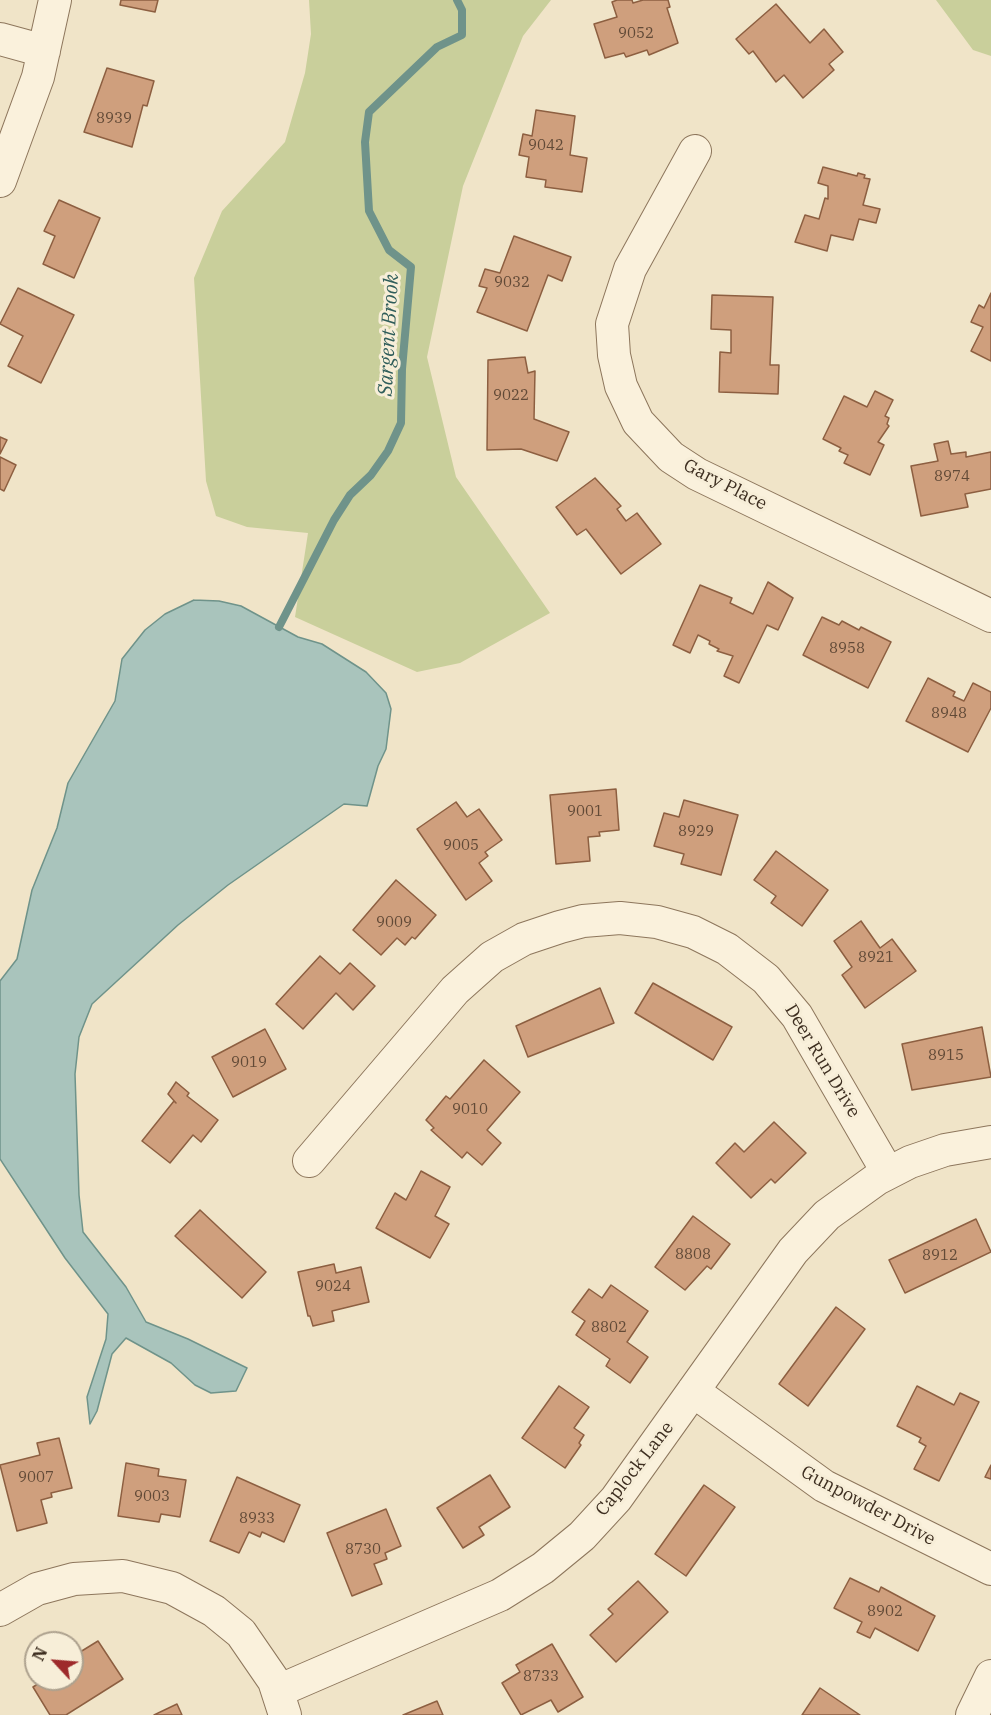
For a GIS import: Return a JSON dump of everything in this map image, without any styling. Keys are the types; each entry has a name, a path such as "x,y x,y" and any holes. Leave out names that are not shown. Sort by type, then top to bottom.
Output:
{"street":[{"path":"0,181 22,126 44,51 55,0"},
{"path":"0,39 44,51"},
{"name":"Gary Place","path":"695,151 630,269 612,324 614,355 621,386 638,422 671,457 697,474 991,616"},
{"name":"Deer Run Drive","path":"309,1161 455,990 492,957 536,934 583,921 620,918 657,922 693,932 727,949 766,979 797,1016 888,1173"},
{"path":"888,1173 910,1162 945,1150 991,1142"},
{"name":"Caplock Lane","path":"282,1703 500,1595 543,1568 582,1536 616,1499 809,1232 846,1199 888,1173"},
{"name":"Gunpowder Drive","path":"693,1391 824,1486 991,1569"},
{"path":"0,1610 37,1589 74,1579 110,1575 160,1584 194,1598 232,1625 262,1660 282,1703"},
{"path":"972,1715 991,1677"}],"green space":[{"path":"309,0 551,0 523,36 463,186 427,357 456,477 550,613 460,663 417,672 295,617 308,533 247,527 216,516 206,481 194,278 222,211 285,142 305,73 311,34"},
{"path":"936,0 991,0 991,56 973,50"}],"water":[{"path":"194,600 219,601 241,606 298,637 322,644 366,672 386,693 391,709 386,749 378,766 367,806 344,804 228,885 178,925 92,1004 79,1037 75,1074 79,1195 83,1232 126,1287 146,1322 188,1339 247,1368 236,1391 211,1393 195,1385 171,1363 126,1338 112,1354 97,1411 90,1424 87,1397 106,1339 108,1314 65,1258 0,1159 0,981 17,959 32,890 57,828 68,783 115,701 122,659 145,630 165,614"}],"building":[{"path":"121,0 158,0 155,12 120,5"},
{"path":"632,0 633,3 643,0 668,0 670,7 667,8 678,43 649,55 647,50 626,57 624,53 605,58 594,24 617,17 612,2"},
{"path":"776,4 810,43 824,29 843,52 829,64 834,70 803,98 784,75 776,82 753,51 749,54 736,39"},
{"path":"107,68 154,81 147,106 143,105 132,147 84,132"},
{"path":"536,110 575,116 570,155 587,158 582,192 545,187 546,180 526,177 529,157 519,155 523,134 532,136"},
{"path":"823,167 857,176 858,173 865,175 864,178 870,179 863,205 880,209 876,223 859,219 853,240 831,235 827,251 795,242 805,215 819,219 825,198 828,199 828,186 818,183"},
{"path":"59,200 100,218 74,278 43,264 55,236 44,231"},
{"path":"514,236 571,257 562,281 548,275 527,331 477,312 487,288 479,286 485,269 500,273"},
{"path":"18,288 74,315 41,383 8,366 23,336 0,324"},
{"path":"991,293 991,361 971,351 983,327 971,322 979,305 984,308"},
{"path":"712,295 773,297 770,365 779,365 778,394 719,392 720,352 731,353 731,330 711,329"},
{"path":"525,357 528,373 535,371 534,419 569,432 557,461 521,449 487,450 488,360"},
{"path":"875,391 893,400 885,416 889,418 887,424 889,426 878,442 884,445 870,475 844,463 848,455 839,451 841,448 823,439 844,396 867,407"},
{"path":"0,437 7,440 0,454"},
{"path":"948,441 951,454 966,452 966,457 991,452 991,489 965,494 968,507 921,516 911,466 938,461 934,444"},
{"path":"0,457 16,465 4,491 0,489"},
{"path":"595,478 621,506 617,509 626,521 637,513 661,544 621,574 586,529 577,535 556,507"},
{"path":"768,582 793,598 778,630 767,625 739,683 724,676 733,656 717,651 719,649 709,644 710,641 698,635 690,653 673,645 700,585 732,598 730,603 753,614"},
{"path":"822,617 839,625 842,621 859,630 861,627 891,642 868,688 803,655"},
{"path":"928,678 955,692 953,696 964,701 973,683 991,692 991,708 968,752 906,721"},
{"path":"616,789 619,830 599,832 600,836 588,837 590,861 556,864 550,795"},
{"path":"684,800 738,815 721,875 681,864 684,854 654,846 664,813 679,817"},
{"path":"456,802 467,817 479,809 502,840 485,852 488,856 479,863 492,881 466,900 417,829"},
{"path":"776,851 828,890 802,926 771,903 776,896 754,880"},
{"path":"396,880 436,915 415,939 412,937 405,945 397,938 381,955 353,930"},
{"path":"861,921 880,948 892,939 916,971 865,1008 842,975 852,967 834,941"},
{"path":"320,956 340,974 350,963 375,986 353,1010 336,993 303,1029 276,1004"},
{"path":"653,983 732,1027 713,1060 635,1013"},
{"path":"600,988 614,1023 528,1057 516,1026"},
{"path":"982,1027 991,1077 912,1090 902,1044"},
{"path":"265,1029 286,1069 233,1097 212,1057"},
{"path":"484,1060 520,1092 487,1130 501,1143 482,1165 467,1152 462,1158 431,1130 434,1128 426,1120 446,1096 450,1099"},
{"path":"176,1082 189,1093 187,1096 218,1120 201,1142 193,1135 170,1163 142,1141 174,1101 176,1103 168,1094"},
{"path":"774,1122 806,1153 775,1183 771,1179 751,1198 716,1163 735,1143 744,1152"},
{"path":"421,1171 450,1187 435,1216 449,1224 430,1258 376,1228 395,1193 406,1200"},
{"path":"200,1210 266,1272 242,1298 175,1236"},
{"path":"693,1216 730,1244 711,1269 707,1266 685,1290 655,1267"},
{"path":"976,1219 991,1252 905,1293 889,1260"},
{"path":"334,1264 336,1273 361,1267 369,1302 332,1311 334,1321 313,1326 308,1316 298,1272"},
{"path":"611,1285 648,1311 627,1342 648,1357 630,1383 606,1366 610,1359 576,1335 585,1321 572,1312 589,1289 602,1298"},
{"path":"836,1307 865,1329 808,1406 779,1384"},
{"path":"559,1386 589,1407 574,1428 584,1435 579,1443 581,1445 565,1468 522,1438"},
{"path":"917,1386 954,1405 960,1393 979,1402 939,1481 914,1469 926,1446 919,1442 921,1438 897,1426"},
{"path":"59,1438 72,1488 51,1493 52,1497 41,1500 47,1523 17,1531 0,1465 40,1455 37,1443"},
{"path":"126,1463 159,1469 158,1476 186,1480 180,1517 161,1514 159,1522 118,1516"},
{"path":"991,1465 991,1479 985,1477"},
{"path":"490,1475 510,1507 479,1527 484,1535 463,1548 437,1508"},
{"path":"237,1477 300,1505 284,1542 262,1532 260,1537 249,1532 239,1553 210,1541"},
{"path":"704,1485 735,1507 686,1576 655,1554"},
{"path":"386,1509 401,1546 385,1553 387,1559 374,1564 382,1584 352,1596 327,1533"},
{"path":"850,1578 879,1592 881,1587 935,1616 918,1651 875,1628 870,1638 857,1632 862,1622 834,1608"},
{"path":"638,1581 668,1612 616,1662 590,1635 613,1614 608,1609"},
{"path":"98,1641 123,1679 66,1715 50,1715 35,1691 84,1691 84,1650"},
{"path":"552,1644 583,1697 558,1712 551,1700 521,1715 502,1683 520,1672 516,1665"},
{"path":"820,1688 860,1715 802,1715"},
{"path":"437,1701 443,1715 403,1715"},
{"path":"177,1704 182,1715 154,1715"}],"waterway":[{"name":"Sargent Brook","path":"279,627 334,520 350,495 371,475 388,451 401,423 402,369 411,267 389,250 369,211 365,142 369,112 437,47 462,35 462,10 457,0"}]}
